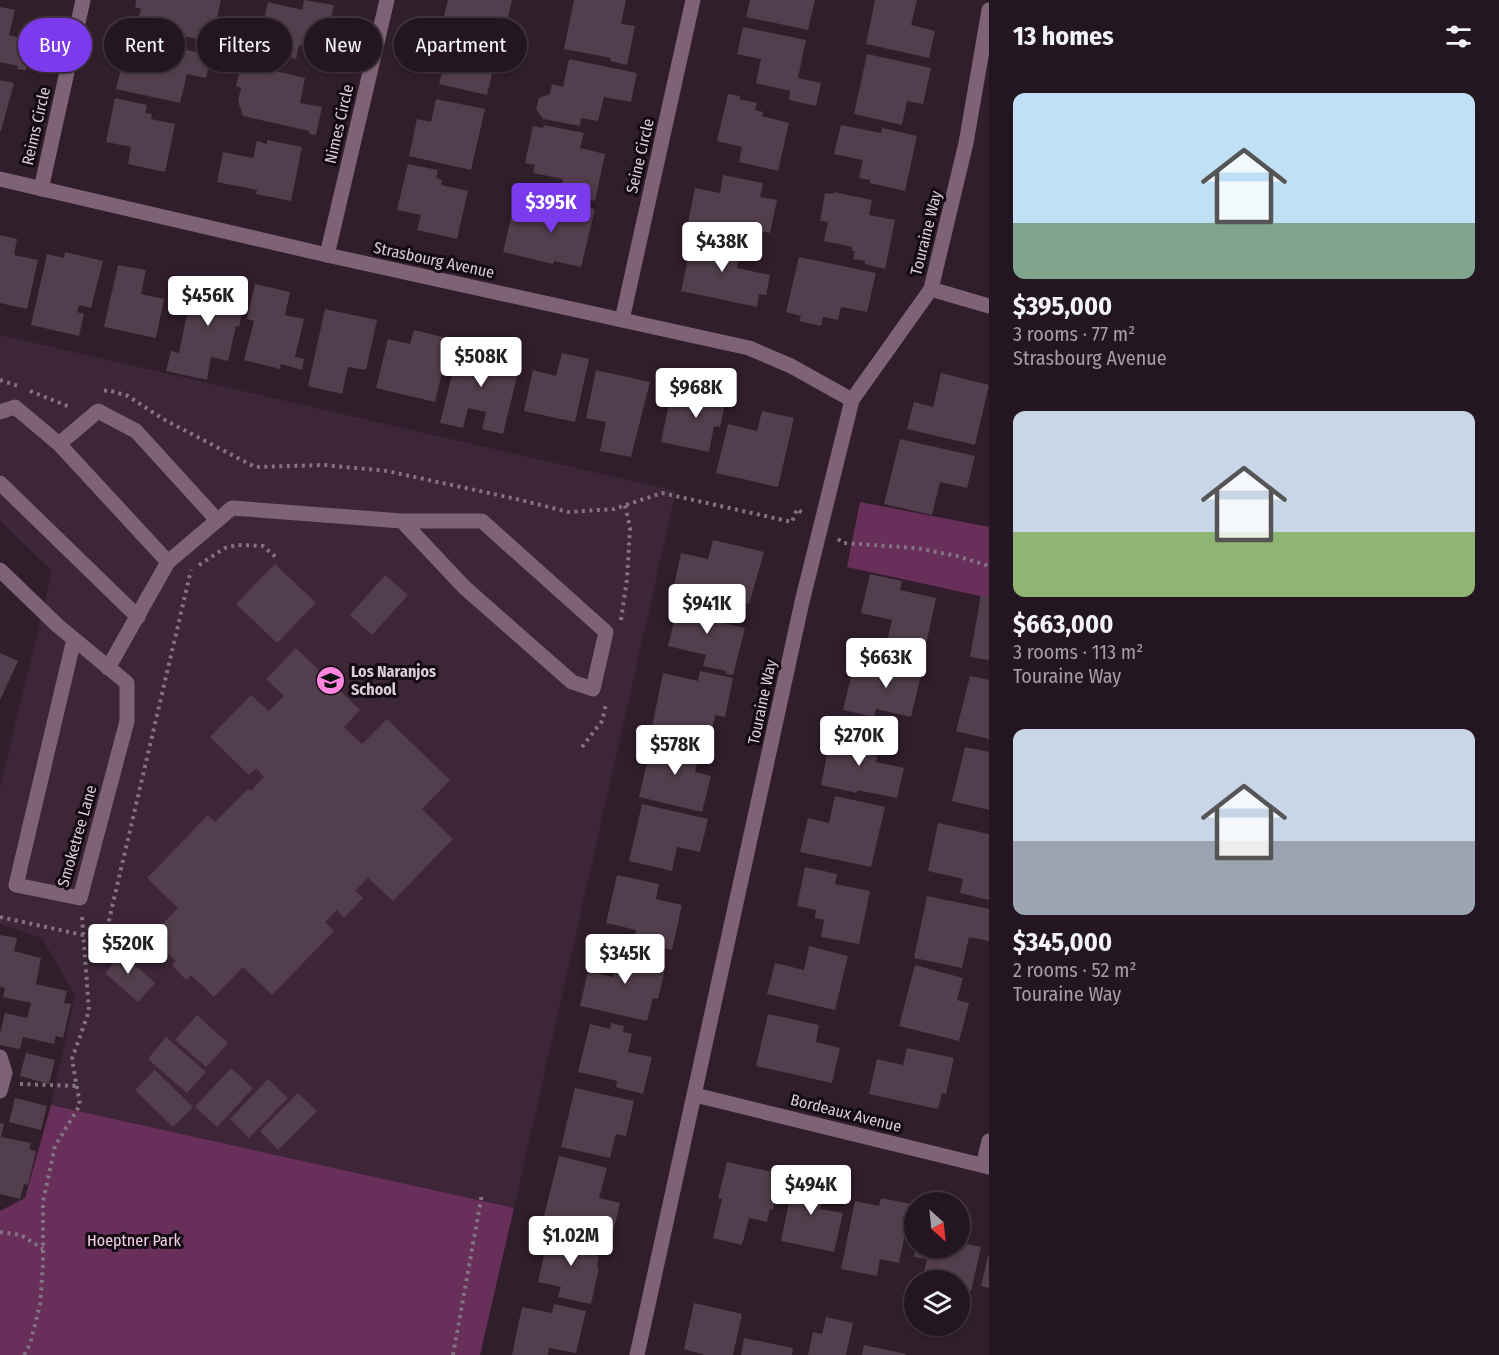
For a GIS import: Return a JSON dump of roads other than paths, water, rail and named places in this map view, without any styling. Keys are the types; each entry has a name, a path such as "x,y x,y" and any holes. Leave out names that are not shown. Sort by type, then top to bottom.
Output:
{"street":[{"name":"Reims Circle","path":"41,189 83,0"},
{"name":"Nimes Circle","path":"327,255 387,0"},
{"name":"Seine Circle","path":"622,320 693,0"},
{"name":"Touraine Way","path":"637,1355 802,602 852,400 931,289 966,143 989,10"},
{"name":"Strasbourg Avenue","path":"0,179 327,255 749,348 791,366 852,400"},
{"path":"931,289 989,306"},
{"path":"0,412 15,407 60,444 168,562"},
{"path":"60,444 98,411 136,431 217,520"},
{"path":"0,483 138,617"},
{"path":"108,668 168,562 232,507 402,520 482,521 606,632 592,689 572,682 464,587 402,520"},
{"name":"Smoketree Lane","path":"0,570 74,639 127,683 127,721 81,898 16,885 74,639"},
{"path":"0,1057 5,1073 2,1088"},
{"name":"Bordeaux Avenue","path":"695,1095 986,1166"},
{"path":"986,1166 989,1141"}],"place":[{"name":"Los Naranjos School","path":"330,680"}],"park label":[{"name":"Hoeptner Park","path":"134,1240"}]}
